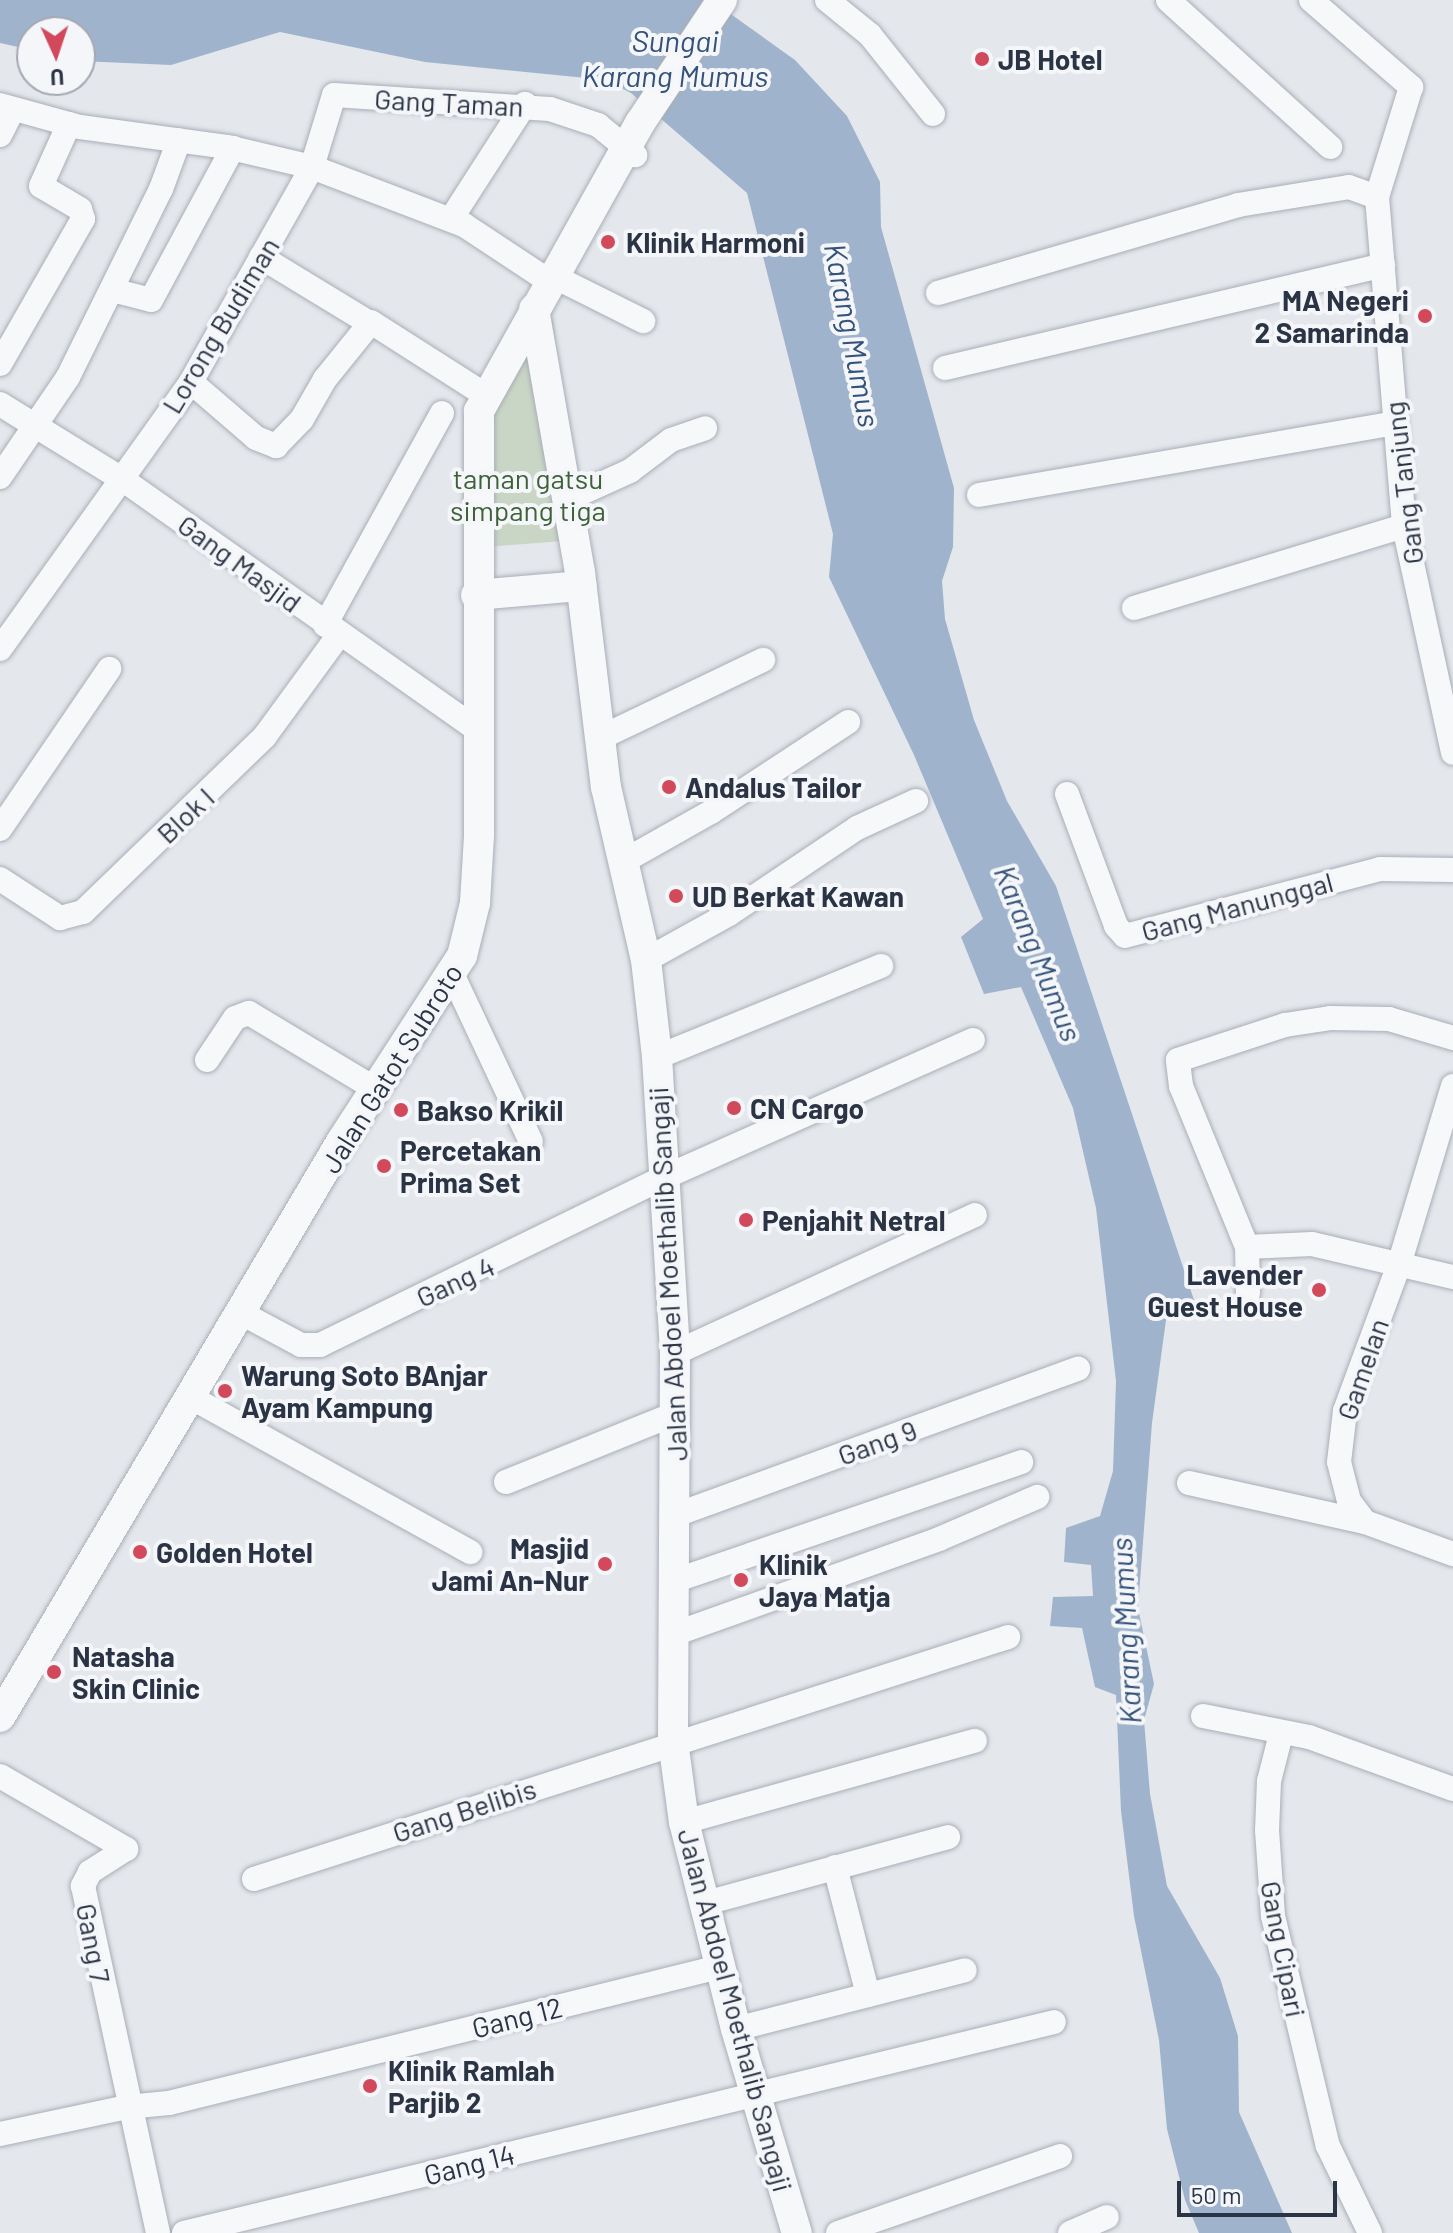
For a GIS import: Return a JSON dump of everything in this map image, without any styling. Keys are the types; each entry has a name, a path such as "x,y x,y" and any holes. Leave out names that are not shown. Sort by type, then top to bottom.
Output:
{"street":[{"path":"637,142 722,0"},
{"path":"637,142 741,0"},
{"path":"827,0 870,35 933,114"},
{"path":"1168,0 1330,147"},
{"name":"Gang Tanjung","path":"1311,0 1411,87 1379,203 1404,526 1453,753"},
{"name":"Gang Taman","path":"312,167 334,95 525,104 598,125 637,142"},
{"path":"451,219 525,104"},
{"path":"0,135 6,108 69,124 233,148 312,167 451,219 643,321"},
{"path":"0,364 83,219 80,209 41,186 69,124"},
{"path":"0,477 38,426 112,290 179,140"},
{"name":"Jalan Gatot Subroto","path":"0,1717 377,1090 453,976 475,903 475,453 485,395 555,272 637,142"},
{"path":"112,290 151,300 233,148"},
{"name":"Lorong Budiman","path":"0,649 191,382 312,167"},
{"path":"938,293 1238,205 1349,187 1379,203"},
{"path":"261,257 485,395"},
{"path":"945,368 1383,265"},
{"name":"Jalan Abdoel Moethalib Sangaji","path":"534,309 582,586 600,738 646,960 657,1057 677,1413 673,1741 684,1822 702,1904 754,2095 797,2233"},
{"path":"191,382 256,438 276,446 302,419 368,322"},
{"name":"Gang Masjid","path":"0,404 122,479 476,729"},
{"name":"Blok I","path":"0,879 60,918 83,912 265,736 332,630 442,413"},
{"path":"979,495 1394,423"},
{"path":"568,499 630,471 671,440 705,428"},
{"path":"1134,608 1404,526"},
{"path":"476,595 582,586"},
{"path":"600,738 763,660"},
{"path":"0,829 109,669"},
{"path":"624,861 711,812 848,722"},
{"name":"Gang Manunggal","path":"1067,794 1116,926 1125,936 1380,869 1453,870"},
{"path":"646,960 704,930 857,828 916,801"},
{"path":"657,1057 779,1012 881,966"},
{"path":"453,976 531,1142"},
{"path":"207,1060 235,1018 249,1013 377,1090"},
{"path":"1248,1293 1247,1247 1175,1066 1188,1053 1285,1025 1331,1018 1389,1019 1453,1038"},
{"name":"Gang 4","path":"243,1314 301,1345 320,1345 665,1177 973,1040"},
{"name":"Gamelan","path":"1365,1522 1345,1488 1339,1445 1345,1411 1400,1262 1453,1086"},
{"path":"675,1353 975,1215"},
{"path":"1247,1247 1302,1242 1400,1262 1453,1277"},
{"name":"Gang 9","path":"676,1515 1078,1369"},
{"path":"194,1399 470,1552"},
{"path":"506,1482 677,1413"},
{"path":"674,1581 1021,1462"},
{"path":"1189,1483 1365,1522 1453,1554"},
{"path":"674,1634 939,1539 1037,1497"},
{"name":"Gang Belibis","path":"254,1879 673,1741 1008,1637"},
{"path":"1203,1716 1281,1734 1309,1737 1453,1789"},
{"name":"Gang Cipari","path":"1281,1734 1269,1781 1267,1830 1273,1916 1328,2146 1370,2233"},
{"path":"684,1822 975,1741"},
{"name":"Gang 7","path":"0,1776 126,1849 90,1872 83,1886 127,2107"},
{"path":"702,1904 948,1837"},
{"path":"835,1867 868,1995"},
{"name":"Gang 12","path":"0,2134 127,2107 169,2103 719,1967"},
{"path":"736,2029 965,1970"},
{"name":"Gang 14","path":"184,2233 1054,2022"},
{"path":"127,2107 158,2233"},
{"path":"838,2233 1060,2156"},
{"path":"1070,2233 1107,2217"}],"green space":[{"name":"taman gatsu simpang tiga","path":"553,319 577,540 485,547 485,416"}],"water":[{"path":"0,0 711,0 795,60 847,116 880,182 881,227 954,488 953,547 942,581 945,619 974,720 1007,801 1056,886 1198,1312 1166,1320 1152,1423 1138,1608 1154,1684 1144,1720 1150,1794 1167,1886 1220,1978 1238,2036 1239,2112 1292,2233 1199,2233 1185,2200 1167,2129 1159,2040 1134,1916 1121,1811 1116,1695 1095,1687 1082,1628 1050,1626 1053,1597 1093,1596 1091,1565 1064,1562 1066,1528 1100,1516 1113,1471 1116,1381 1096,1208 1073,1108 1021,987 984,994 961,937 983,919 914,755 829,577 833,534 747,193 631,93 606,80 425,62 280,32 171,65 96,62 96,16 16,16 16,46 0,43"}],"place":[{"name":"JB Hotel","path":"982,59"},
{"name":"Klinik Harmoni","path":"608,242"},
{"name":"MA Negeri 2 Samarinda","path":"1425,316"},
{"name":"Andalus Tailor","path":"669,787"},
{"name":"UD Berkat Kawan","path":"676,896"},
{"name":"CN Cargo","path":"734,1108"},
{"name":"Bakso Krikil","path":"401,1110"},
{"name":"Percetakan Prima Set","path":"384,1166"},
{"name":"Penjahit Netral","path":"746,1220"},
{"name":"Lavender Guest House","path":"1319,1290"},
{"name":"Warung Soto BAnjar Ayam Kampung","path":"225,1391"},
{"name":"Golden Hotel","path":"140,1552"},
{"name":"Masjid Jami An-Nur","path":"605,1564"},
{"name":"Klinik Jaya Matja","path":"741,1580"},
{"name":"Natasha Skin Clinic","path":"54,1672"},
{"name":"Klinik Ramlah Parjib 2","path":"370,2086"}],"water label":[{"name":"Sungai Karang Mumus","path":"675,57"},
{"name":"Karang Mumus","path":"853,335"},
{"name":"Karang Mumus","path":"1039,953"},
{"name":"Karang Mumus","path":"1125,1631"}]}
